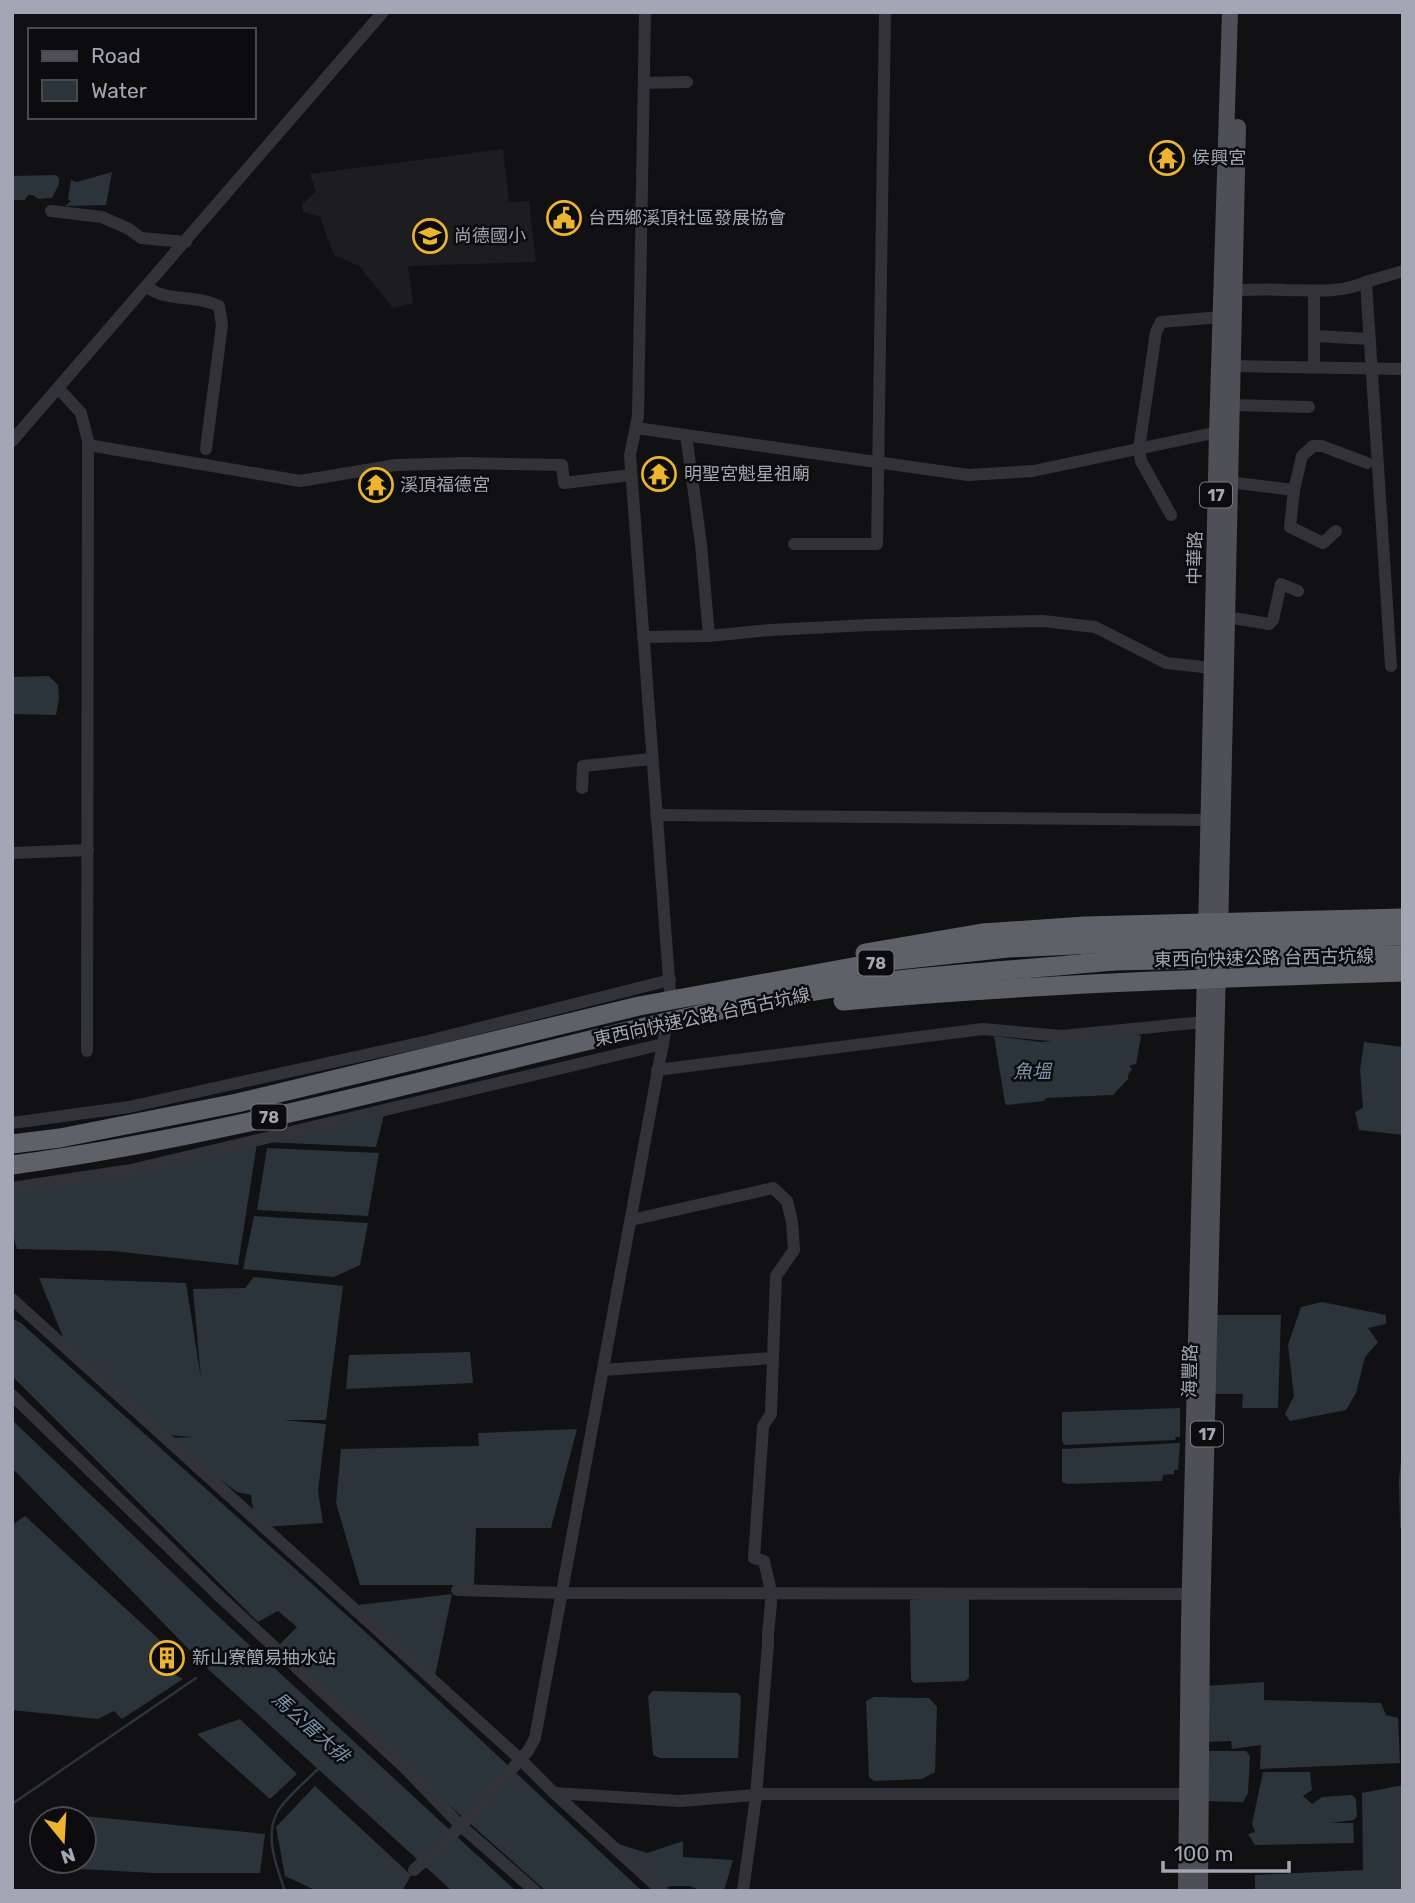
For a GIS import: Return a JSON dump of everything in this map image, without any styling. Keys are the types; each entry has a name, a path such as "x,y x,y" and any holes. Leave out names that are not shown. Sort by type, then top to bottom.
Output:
{"highway":[{"path":"639,1006 885,948 982,933 1085,926 1403,918"},
{"name":"東西向快速公路 台西古坑線","path":"12,1144 60,1138 519,1047 658,1034 779,998 1114,952 1403,936"},
{"name":"東西向快速公路 台西古坑線","path":"12,1166 210,1130 519,1047 639,1006 880,962 1008,948 1114,952 1403,955"},
{"path":"658,1034 831,1002 926,993 1211,978 1403,972"}],"main road":[{"name":"中華路","path":"1211,978 1227,618 1229,482 1224,431 1221,317 1230,12"},
{"name":"中華路","path":"1214,924 1208,820 1212,668 1224,431 1231,405 1241,12"},
{"name":"海豐路","path":"1186,1891 1203,1022 1211,978"},
{"name":"海豐路","path":"1200,1891 1211,978"}],"street":[{"path":"14,434 59,389 383,12"},
{"path":"12,1123 129,1107 670,986 630,455 638,416 645,12"},
{"path":"794,544 877,544 885,12"},
{"path":"644,83 687,82"},
{"path":"51,211 102,217 129,229 141,239 186,242"},
{"path":"1235,290 1348,290 1392,272 1403,271"},
{"path":"1366,282 1391,666"},
{"path":"147,287 158,295 208,301 219,306 222,325 206,449"},
{"path":"1314,291 1314,367"},
{"path":"1171,515 1141,461 1139,449 1156,332 1161,322 1221,317"},
{"path":"1315,335 1370,339"},
{"path":"1232,366 1403,369"},
{"path":"59,389 81,413 88,445 88,1051"},
{"path":"1231,405 1309,407"},
{"path":"636,428 968,475 1033,471 1224,431"},
{"path":"686,435 701,544 709,636"},
{"path":"88,445 300,481 396,465 464,463 562,465 564,482 631,475"},
{"path":"1336,531 1323,543 1290,527 1294,490 1302,456 1313,446 1322,446 1367,463"},
{"path":"1229,482 1294,490"},
{"path":"1227,618 1269,624 1273,620 1281,584 1298,591"},
{"path":"643,636 709,636 845,626 1043,621 1095,627 1166,663 1212,668"},
{"path":"582,788 583,766 652,759"},
{"path":"656,815 1208,820"},
{"path":"12,853 88,849"},
{"path":"657,1070 983,1029 1062,1036 1203,1022"},
{"path":"12,1188 131,1170 658,1034 657,1070 631,1220 535,1738 461,1826 414,1870"},
{"path":"631,1220 773,1188 779,1191 787,1202 792,1222 794,1250 776,1276 771,1415 763,1426 754,1558 764,1561 771,1593 756,1796 743,1891"},
{"path":"12,1299 662,1891"},
{"path":"603,1370 773,1358"},
{"path":"12,1395 217,1594 404,1767 461,1826 535,1891"},
{"path":"457,1590 562,1593 1190,1594"},
{"path":"554,1793 680,1801 756,1796 1187,1794"}],"shaded area":[{"name":"尚德國小","path":"503,149 509,202 529,201 536,262 408,266 413,303 393,308 359,266 334,255 320,217 303,212 302,204 316,192 310,174"}],"water":[{"path":"112,172 106,205 65,206 71,201 68,199 71,180 77,182"},
{"path":"56,175 59,184 52,198 38,199 28,195 25,200 12,200 12,176"},
{"path":"49,676 58,685 56,715 12,714 12,677"},
{"name":"魚塭","path":"1139,1034 1141,1037 1136,1064 1129,1066 1132,1069 1128,1079 1113,1095 1046,1098 1044,1101 1007,1105 1005,1103 994,1036 1041,1042"},
{"path":"1364,1042 1403,1047 1403,1135 1359,1130 1355,1112 1363,1108 1360,1070"},
{"path":"384,1115 376,1147 263,1142"},
{"path":"257,1143 238,1265 113,1251 17,1249 12,1231 12,1193"},
{"path":"267,1148 379,1153 368,1216 257,1210"},
{"path":"254,1216 368,1223 360,1265 334,1277 243,1269"},
{"path":"254,1277 343,1286 326,1420 283,1420 326,1424 318,1491 323,1523 264,1527 254,1518 251,1495 237,1492 165,1438 194,1437 165,1435 65,1342 39,1278 186,1283 201,1379 193,1289 245,1288"},
{"path":"1322,1302 1386,1315 1386,1324 1368,1328 1378,1342 1365,1357 1356,1393 1346,1410 1290,1421 1285,1414 1294,1396 1288,1345 1301,1307"},
{"path":"1214,1315 1281,1315 1278,1408 1242,1408 1243,1394 1208,1394"},
{"path":"12,1318 21,1323 371,1637 642,1891 546,1891 412,1772 280,1644 297,1627 278,1611 258,1622 12,1376"},
{"path":"470,1352 473,1383 346,1389 349,1355"},
{"path":"1180,1408 1180,1437 1175,1437 1176,1440 1064,1445 1062,1440 1062,1412"},
{"name":"馬公厝大排","path":"12,1420 218,1616 516,1891 452,1891 208,1669 12,1468"},
{"path":"577,1429 551,1528 476,1528 474,1585 360,1585 336,1503 341,1449 479,1446 478,1433"},
{"path":"1403,1441 1403,1528 1400,1528 1399,1480"},
{"path":"1180,1443 1178,1470 1174,1470 1174,1474 1163,1475 1162,1481 1062,1482 1062,1449"},
{"path":"25,1516 163,1643 147,1658 165,1676 172,1673 183,1679 122,1719 114,1711 98,1719 12,1710 12,1525"},
{"path":"452,1594 434,1681 350,1606"},
{"path":"969,1594 969,1678 965,1681 914,1683 911,1680 910,1600"},
{"path":"1264,1682 1264,1700 1381,1703 1386,1715 1398,1718 1400,1763 1260,1769 1261,1745 1232,1749 1231,1741 1205,1742 1206,1686"},
{"path":"653,1691 738,1693 741,1697 738,1758 660,1758 653,1755 648,1696"},
{"path":"874,1697 929,1698 937,1707 935,1772 922,1779 874,1781 869,1777 866,1701"},
{"path":"240,1719 297,1774 270,1799 197,1734"},
{"path":"1210,1751 1246,1751 1250,1756 1248,1793 1243,1802 1201,1801 1203,1754"},
{"path":"1263,1772 1310,1772 1312,1790 1303,1796 1312,1804 1322,1797 1352,1795 1356,1799 1357,1816 1354,1820 1330,1823 1353,1823 1354,1843 1255,1845 1248,1834 1255,1832 1252,1824"},
{"path":"315,1786 411,1875 402,1891 317,1891 285,1876 276,1827"},
{"path":"1403,1786 1403,1891 1255,1891 1255,1875 1363,1870 1362,1793"},
{"path":"98,1817 265,1834 260,1873 98,1870"},
{"path":"606,1840 647,1853 683,1841 683,1857 733,1860 724,1891 701,1891 690,1886 661,1889"}],"waterway":[{"path":"12,1804 196,1678"},
{"path":"285,1891 273,1853 273,1824 283,1804 318,1769"}],"place":[{"name":"侯興宮","path":"1167,158"},
{"name":"台西鄉溪頂社區發展協會","path":"564,218"},
{"name":"尚德國小","path":"430,236"},
{"name":"明聖宮魁星祖廟","path":"659,474"},
{"name":"溪頂福德宮","path":"376,485"},
{"name":"新山寮簡易抽水站","path":"167,1658"}]}
